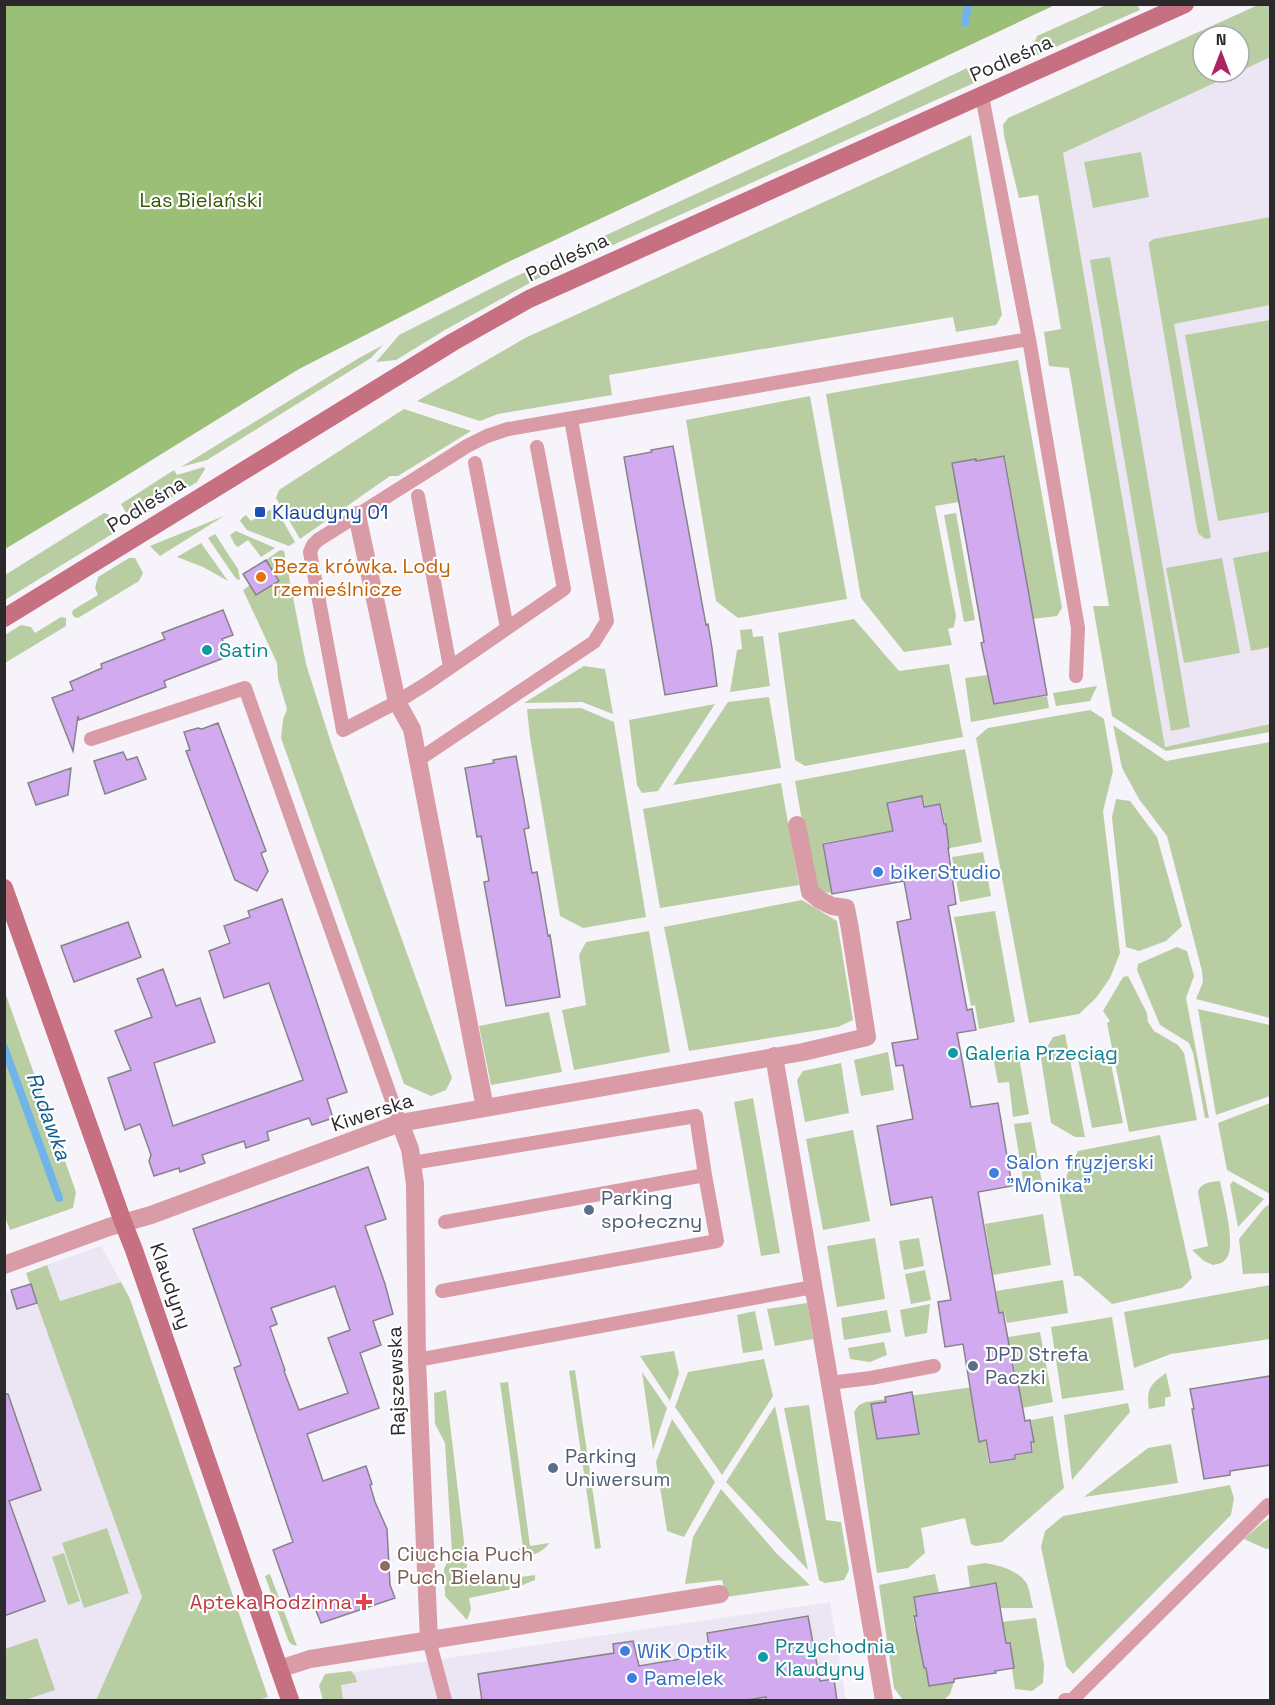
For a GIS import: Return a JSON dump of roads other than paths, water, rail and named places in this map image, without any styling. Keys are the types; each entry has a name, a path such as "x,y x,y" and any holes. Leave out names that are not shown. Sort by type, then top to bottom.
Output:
{"street":[{"name":"Podleśna","path":"4,618 453,342 529,299 1185,4"},
{"path":"357,515 397,702 412,729 485,1108"},
{"name":"Kiwerska","path":"4,1265 123,1222 151,1215 400,1123 803,1052 867,1037 846,908 832,906 810,892 797,825"},
{"name":"Klaudyny","path":"4,888 134,1250 290,1701"},
{"path":"774,1056 884,1701"},
{"name":"Rajszewska","path":"400,1123 410,1149 415,1184 417,1360 429,1640"},
{"path":"279,1669 310,1659 720,1594"}],"lane":[{"path":"982,96 1029,339 1078,628 1076,676"},
{"path":"537,447 564,589 397,702 343,730 310,552 315,542 477,440 508,429 1029,339"},
{"path":"418,760 594,642 607,621 571,419"},
{"path":"475,463 507,628"},
{"path":"418,496 450,668"},
{"path":"91,739 245,688 400,1123"},
{"path":"412,1163 696,1116 717,1241 442,1291"},
{"path":"445,1222 705,1175"},
{"path":"417,1360 813,1287"},
{"path":"829,1383 934,1366"},
{"path":"1065,1701 1072,1700 1268,1505"},
{"path":"429,1640 445,1701"}],"waterway":[{"name":"Rudawka","path":"965,23 968,4"},
{"name":"Rudawka","path":"4,1047 59,1198"}],"place":[{"name":"Klaudyny 01","path":"260,512"},
{"name":"Beza krówka. Lody rzemieślnicze","path":"261,577"},
{"name":"Satin","path":"207,650"},
{"name":"bikerStudio","path":"878,872"},
{"name":"Galeria Przeciąg","path":"953,1053"},
{"name":"Salon fryzjerski \"Monika\"","path":"994,1173"},
{"name":"Parking społeczny","path":"589,1210"},
{"name":"DPD Strefa Paczki","path":"973,1366"},
{"name":"Parking Uniwersum","path":"553,1468"},
{"name":"Ciuchcia Puch Puch Bielany","path":"385,1566"},
{"name":"Apteka Rodzinna","path":"364,1602"},
{"name":"WiK Optik","path":"625,1651"},
{"name":"Przychodnia Klaudyny","path":"763,1657"},
{"name":"Pamelek","path":"632,1678"}],"park label":[{"name":"Las Bielański","path":"201,200"}]}
